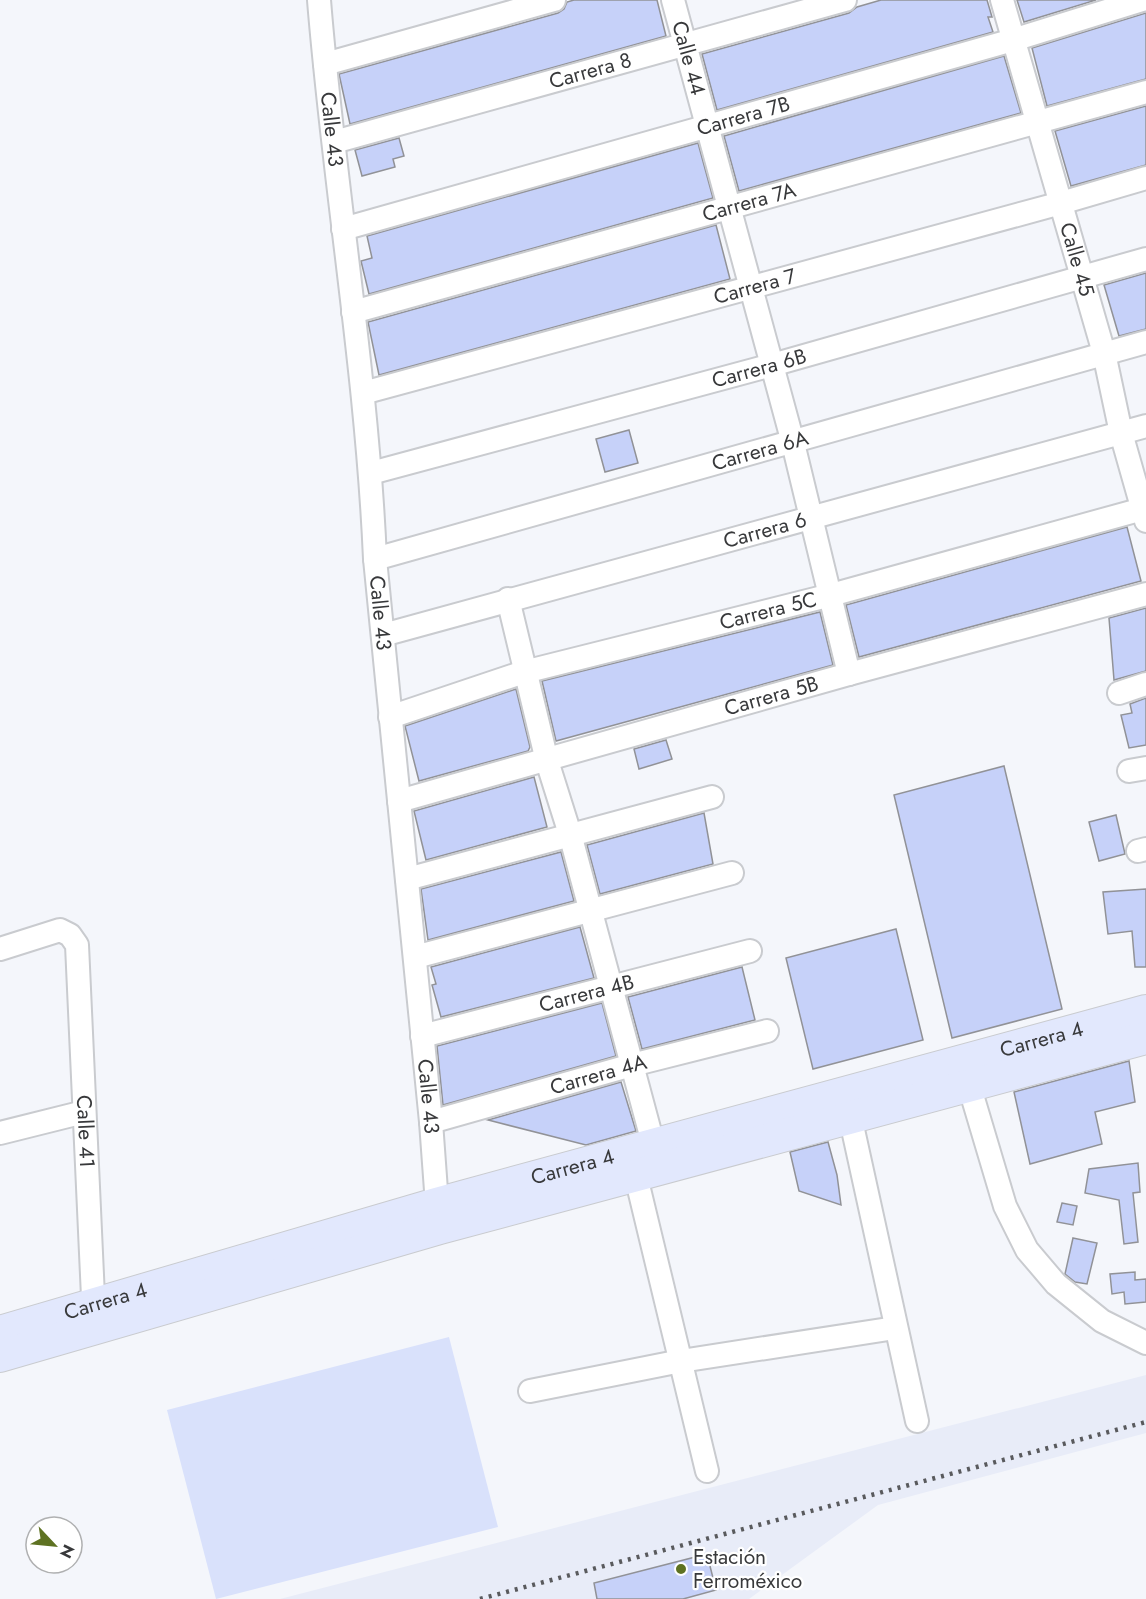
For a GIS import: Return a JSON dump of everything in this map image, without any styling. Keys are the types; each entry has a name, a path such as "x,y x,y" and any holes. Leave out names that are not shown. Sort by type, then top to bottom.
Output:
{"street":[{"name":"Calle 43","path":"320,0 325,64 371,473 375,559 431,1122 438,1216"},
{"path":"325,64 554,0"},
{"name":"Calle 44","path":"673,0 792,439 849,674"},
{"name":"Carrera 8","path":"334,142 845,0"},
{"name":"Calle 45","path":"1002,0 1104,353 1121,433 1145,513"},
{"name":"Carrera 7B","path":"343,229 706,124 1013,40 1142,0"},
{"name":"Carrera 7A","path":"353,312 1038,124 1146,92"},
{"name":"Carrera 7","path":"363,393 1146,178"},
{"name":"Carrera 6B","path":"371,473 772,365 1146,259"},
{"name":"Carrera 6A","path":"375,559 792,439 1146,342"},
{"name":"Carrera 6","path":"383,635 1146,426"},
{"name":"Carrera 5C","path":"390,717 524,672 1145,513"},
{"name":"Carrera 5B","path":"399,801 849,674 1146,594"},
{"path":"508,599 547,761 570,834 632,1065 645,1160 681,1361 707,1471"},
{"path":"1119,693 1146,684"},
{"path":"407,879 712,797"},
{"path":"415,957 732,873"},
{"name":"Calle 41","path":"0,949 60,930 70,934 77,945 94,1317"},
{"name":"Carrera 4B","path":"422,1036 750,951"},
{"name":"Carrera 4","path":"0,1356 94,1317 438,1216 645,1160 1146,1011"},
{"name":"Carrera 4A","path":"431,1122 632,1065 767,1031"},
{"name":"Carrera 4","path":"645,1160 850,1116 1146,1038"},
{"path":"969,1085 1005,1206 1027,1250 1056,1284 1102,1321 1146,1343"},
{"path":"0,1134 84,1112"},
{"path":"850,1116 917,1421"},
{"name":"Carrera 4","path":"0,1332 94,1317"},
{"path":"530,1391 681,1361 895,1328"}],"shaded area":[{"path":"449,1337 498,1527 216,1599 167,1410"},
{"path":"1146,1375 1146,1433 878,1505 749,1599 280,1599"}],"building":[{"path":"574,0 657,0 666,36 350,124 339,74 558,13 564,9 567,2"},
{"path":"881,0 987,0 992,17 988,17 993,32 717,110 702,54 849,13 857,7"},
{"path":"1017,0 1096,0 1024,22"},
{"path":"1146,13 1146,79 1047,106 1032,48"},
{"path":"1004,56 1021,113 739,191 724,136"},
{"path":"1146,106 1146,165 1071,186 1055,131"},
{"path":"399,138 404,156 393,159 395,167 362,176 355,150"},
{"path":"698,143 713,198 369,294 361,261 372,258 367,236"},
{"path":"716,225 730,279 379,375 368,322"},
{"path":"1146,273 1146,329 1119,336 1104,285"},
{"path":"629,430 638,463 605,472 596,439"},
{"path":"1127,527 1141,581 859,657 846,605"},
{"path":"1146,608 1146,671 1114,680 1109,618"},
{"path":"820,612 833,665 556,741 542,681"},
{"path":"516,689 530,747 528,751 419,781 405,726"},
{"path":"1146,698 1146,745 1129,748 1121,715 1132,713 1130,704"},
{"path":"666,740 672,759 639,769 634,749"},
{"path":"1004,766 1062,1009 952,1038 894,795"},
{"path":"534,777 547,827 426,860 414,811"},
{"path":"704,813 713,864 600,894 587,845"},
{"path":"1116,815 1125,854 1099,861 1089,822"},
{"path":"561,852 574,901 428,940 421,889"},
{"path":"1146,889 1146,967 1135,967 1132,931 1108,934 1103,892"},
{"path":"580,927 594,978 441,1017 432,985 436,984 431,967"},
{"path":"896,929 923,1040 813,1069 786,958"},
{"path":"742,967 755,1020 642,1049 628,997"},
{"path":"602,1003 616,1056 443,1105 437,1046"},
{"path":"1129,1061 1135,1102 1095,1112 1102,1144 1030,1164 1014,1092"},
{"path":"621,1082 636,1131 586,1145 488,1120"},
{"path":"828,1142 837,1175 841,1205 799,1191 790,1152"},
{"path":"1138,1163 1140,1192 1133,1193 1138,1242 1124,1244 1119,1200 1085,1193 1089,1169"},
{"path":"1062,1203 1077,1206 1073,1225 1057,1222"},
{"path":"1073,1238 1097,1243 1087,1284 1075,1282 1065,1274"},
{"path":"1135,1272 1135,1280 1146,1279 1146,1302 1125,1304 1124,1292 1112,1294 1110,1274"},
{"name":"Estación Ferroméxico","path":"707,1554 716,1590 683,1599 597,1599 594,1583"}],"railway":[{"path":"480,1599 1146,1422"}],"place":[{"name":"Estación Ferroméxico","path":"681,1569"}]}
